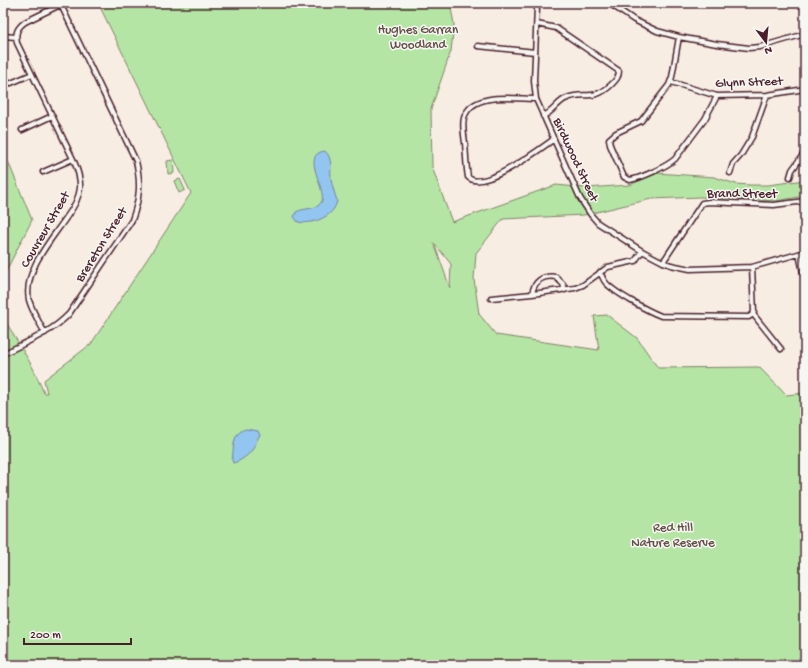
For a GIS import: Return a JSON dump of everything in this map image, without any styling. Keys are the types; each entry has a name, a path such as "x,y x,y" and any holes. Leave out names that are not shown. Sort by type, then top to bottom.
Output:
{"street":[{"name":"Birdwood Street","path":"538,3 534,81 536,99 577,192 590,215 598,223 606,230 663,262 690,269 752,267 805,252"},
{"path":"609,3 645,26 679,37 749,48 769,45 805,34"},
{"path":"3,36 16,37 20,26 60,4"},
{"name":"Brereton Street","path":"3,354 45,333 60,323 76,305 132,220 137,207 140,192 140,177 136,161 60,4"},
{"path":"537,24 556,28 619,71 616,80 600,94 594,96 573,96 566,98 543,116"},
{"name":"Couvreur Street","path":"16,37 17,43 73,159 80,178 80,188 72,210 36,264 30,278 28,288 29,299 45,333"},
{"path":"679,37 671,82 648,114 641,121 616,133 609,139 610,146 624,177 627,180 636,179 669,164 675,159 705,119 716,96"},
{"path":"478,46 535,52"},
{"path":"11,83 32,74"},
{"name":"Glynn Street","path":"671,82 716,96 767,95 805,89"},
{"path":"730,172 733,164 741,155 752,137 767,95"},
{"path":"536,99 493,99 477,103 471,107 466,113 463,126 468,177 471,180 476,181 500,173 554,139"},
{"path":"22,130 52,116"},
{"path":"790,177 792,170 805,152"},
{"path":"43,172 73,159"},
{"name":"Brand Street","path":"663,262 702,203 774,205 805,201"},
{"path":"491,298 565,290 583,285 608,267 635,261 642,251"},
{"path":"799,254 805,281"},
{"path":"752,267 753,314 781,349"},
{"path":"600,272 603,280 612,288 652,313 661,316 750,317 753,314"},
{"path":"532,294 536,284 545,276 556,277 563,284 565,290"}],"green space":[{"path":"104,3 450,3 454,24 451,51 431,109 432,167 452,222 556,185 587,188 630,185 656,173 714,177 736,184 750,185 768,185 805,180 805,196 776,201 701,197 651,199 584,215 503,219 476,253 474,279 479,314 496,335 599,350 594,316 607,315 637,338 658,368 759,367 786,395 805,393 805,665 3,665 3,418 7,413 3,414 3,341 8,337 3,330 3,317 32,366 44,393 47,393 44,380 91,344 191,193 101,9","holes":["434,243 451,264 450,288"]},
{"path":"3,149 32,220 3,277"},
{"path":"173,160 174,173 168,174 167,161"},
{"path":"180,179 185,190 179,193 174,181"}],"water":[{"path":"325,151 328,154 331,164 331,179 337,201 335,207 322,219 304,223 298,222 294,217 296,212 314,208 322,201 321,188 314,164 318,153"},
{"path":"246,429 258,431 260,435 249,454 241,460 233,463 234,441 238,433"}],"waterway":[{"path":"793,665 805,651"}],"park label":[{"name":"Hughes Garran Woodland","path":"418,38"},
{"name":"Red Hill Nature Reserve","path":"673,536"}]}
